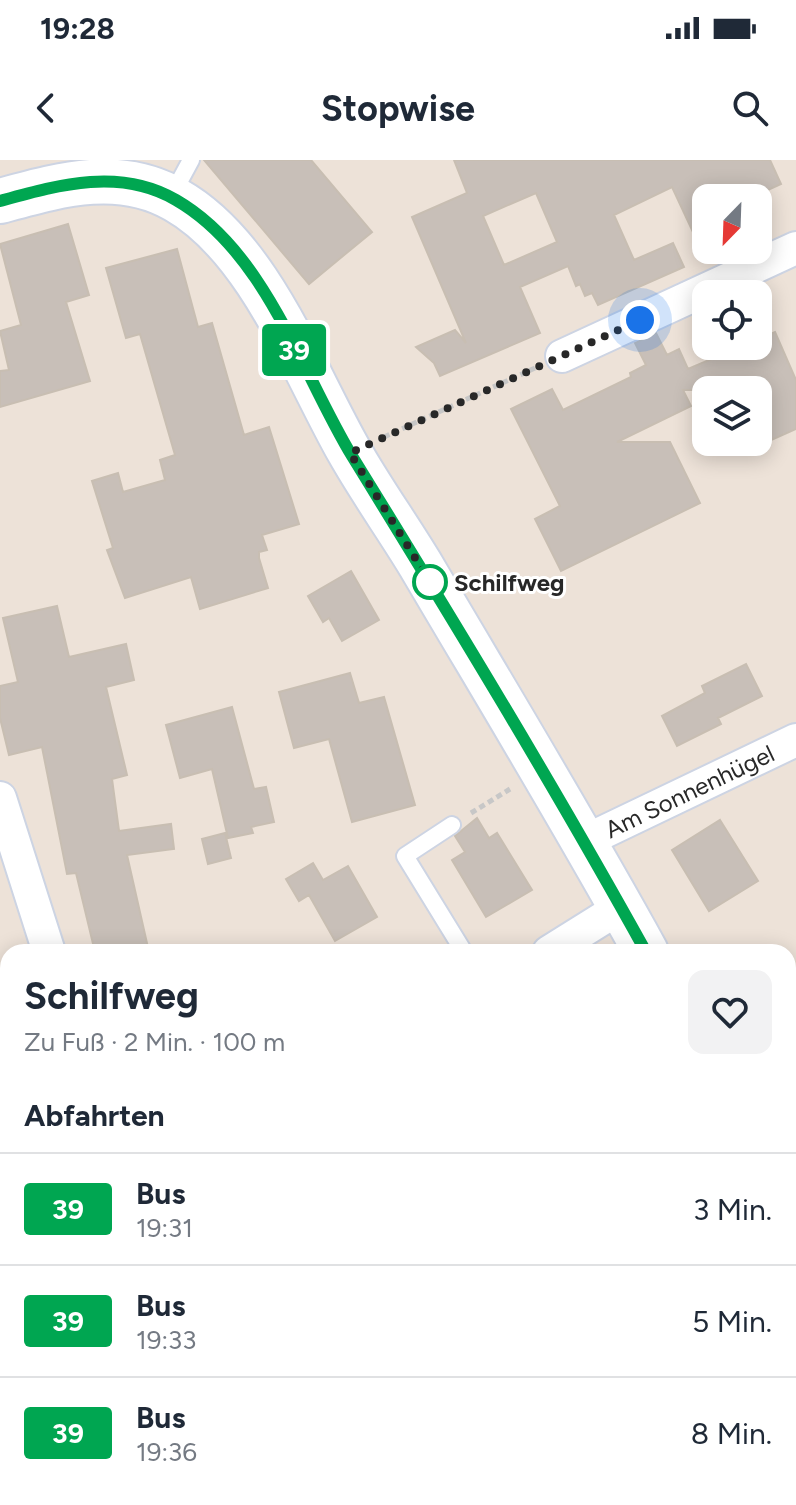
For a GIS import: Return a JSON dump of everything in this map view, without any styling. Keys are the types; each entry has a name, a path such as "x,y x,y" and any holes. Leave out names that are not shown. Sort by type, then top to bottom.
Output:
{"street":[{"path":"0,201 57,185 91,180 113,171 181,179 207,221 252,273 350,453 542,770 642,944"},
{"path":"562,356 796,248"},
{"name":"Am Sonnenhügel","path":"583,842 796,740"},
{"path":"0,798 46,944"},
{"path":"562,944 621,907"}],"lane":[{"path":"452,825 405,856 459,944"}],"path":[{"path":"350,453 562,356"},
{"path":"452,825 542,770"}],"building":[{"path":"204,160 311,160 372,232 309,284"},
{"path":"454,160 770,160 781,184 772,188 772,184 692,184 692,230 672,187 614,215 634,260 673,243 684,267 598,305 592,293 585,296 580,284 576,286 568,266 520,287 540,333 440,376 434,363 416,347 455,330 466,343 412,217 467,193","holes":["536,193 557,242 504,265 483,216"]},
{"path":"68,224 89,295 66,302 90,381 0,407 0,371 9,370 0,331 21,325 0,244"},
{"path":"177,249 198,327 212,323 244,435 269,427 299,524 262,535 267,550 259,552 259,558 268,588 200,609 191,577 125,598 107,550 113,548 92,481 118,473 123,492 165,480 160,460 175,455 140,334 126,338 106,268"},
{"path":"775,332 796,380 796,429 772,440 772,376 692,376 692,390 683,390 691,406 617,442 670,442 700,503 561,571 535,519 560,506 511,409 552,389 563,410 631,377 630,373 646,365 635,343 656,333 667,355 679,349 688,369 709,360 772,360 772,333"},
{"path":"351,571 379,620 342,641 329,618 323,622 308,596"},
{"path":"57,606 69,657 126,644 134,680 106,687 127,775 112,779 119,831 171,824 174,849 127,855 147,944 93,944 76,873 67,874 42,747 9,755 0,718 0,686 18,682 3,618"},
{"path":"746,664 762,696 718,718 721,724 677,746 662,716 705,693 702,686"},
{"path":"350,673 359,703 384,697 415,805 352,822 329,739 294,748 279,692"},
{"path":"232,707 254,789 266,787 274,822 251,827 253,833 228,838 212,769 180,778 166,725"},
{"path":"477,818 489,838 497,833 532,890 486,917 452,860 465,852 455,836"},
{"path":"720,820 758,881 709,911 672,850"},
{"path":"225,833 231,858 208,864 202,839"},
{"path":"313,863 323,880 348,866 377,917 335,941 309,895 299,901 286,879"}],"bus line":[{"name":"39","path":"0,201 57,185 91,180 119,182 175,199 207,221 230,244 252,273 350,453 542,770 642,944"}],"place":[{"name":"Schilfweg","path":"430,582"}],"route":[{"path":"430,582 350,453 640,320"}]}
